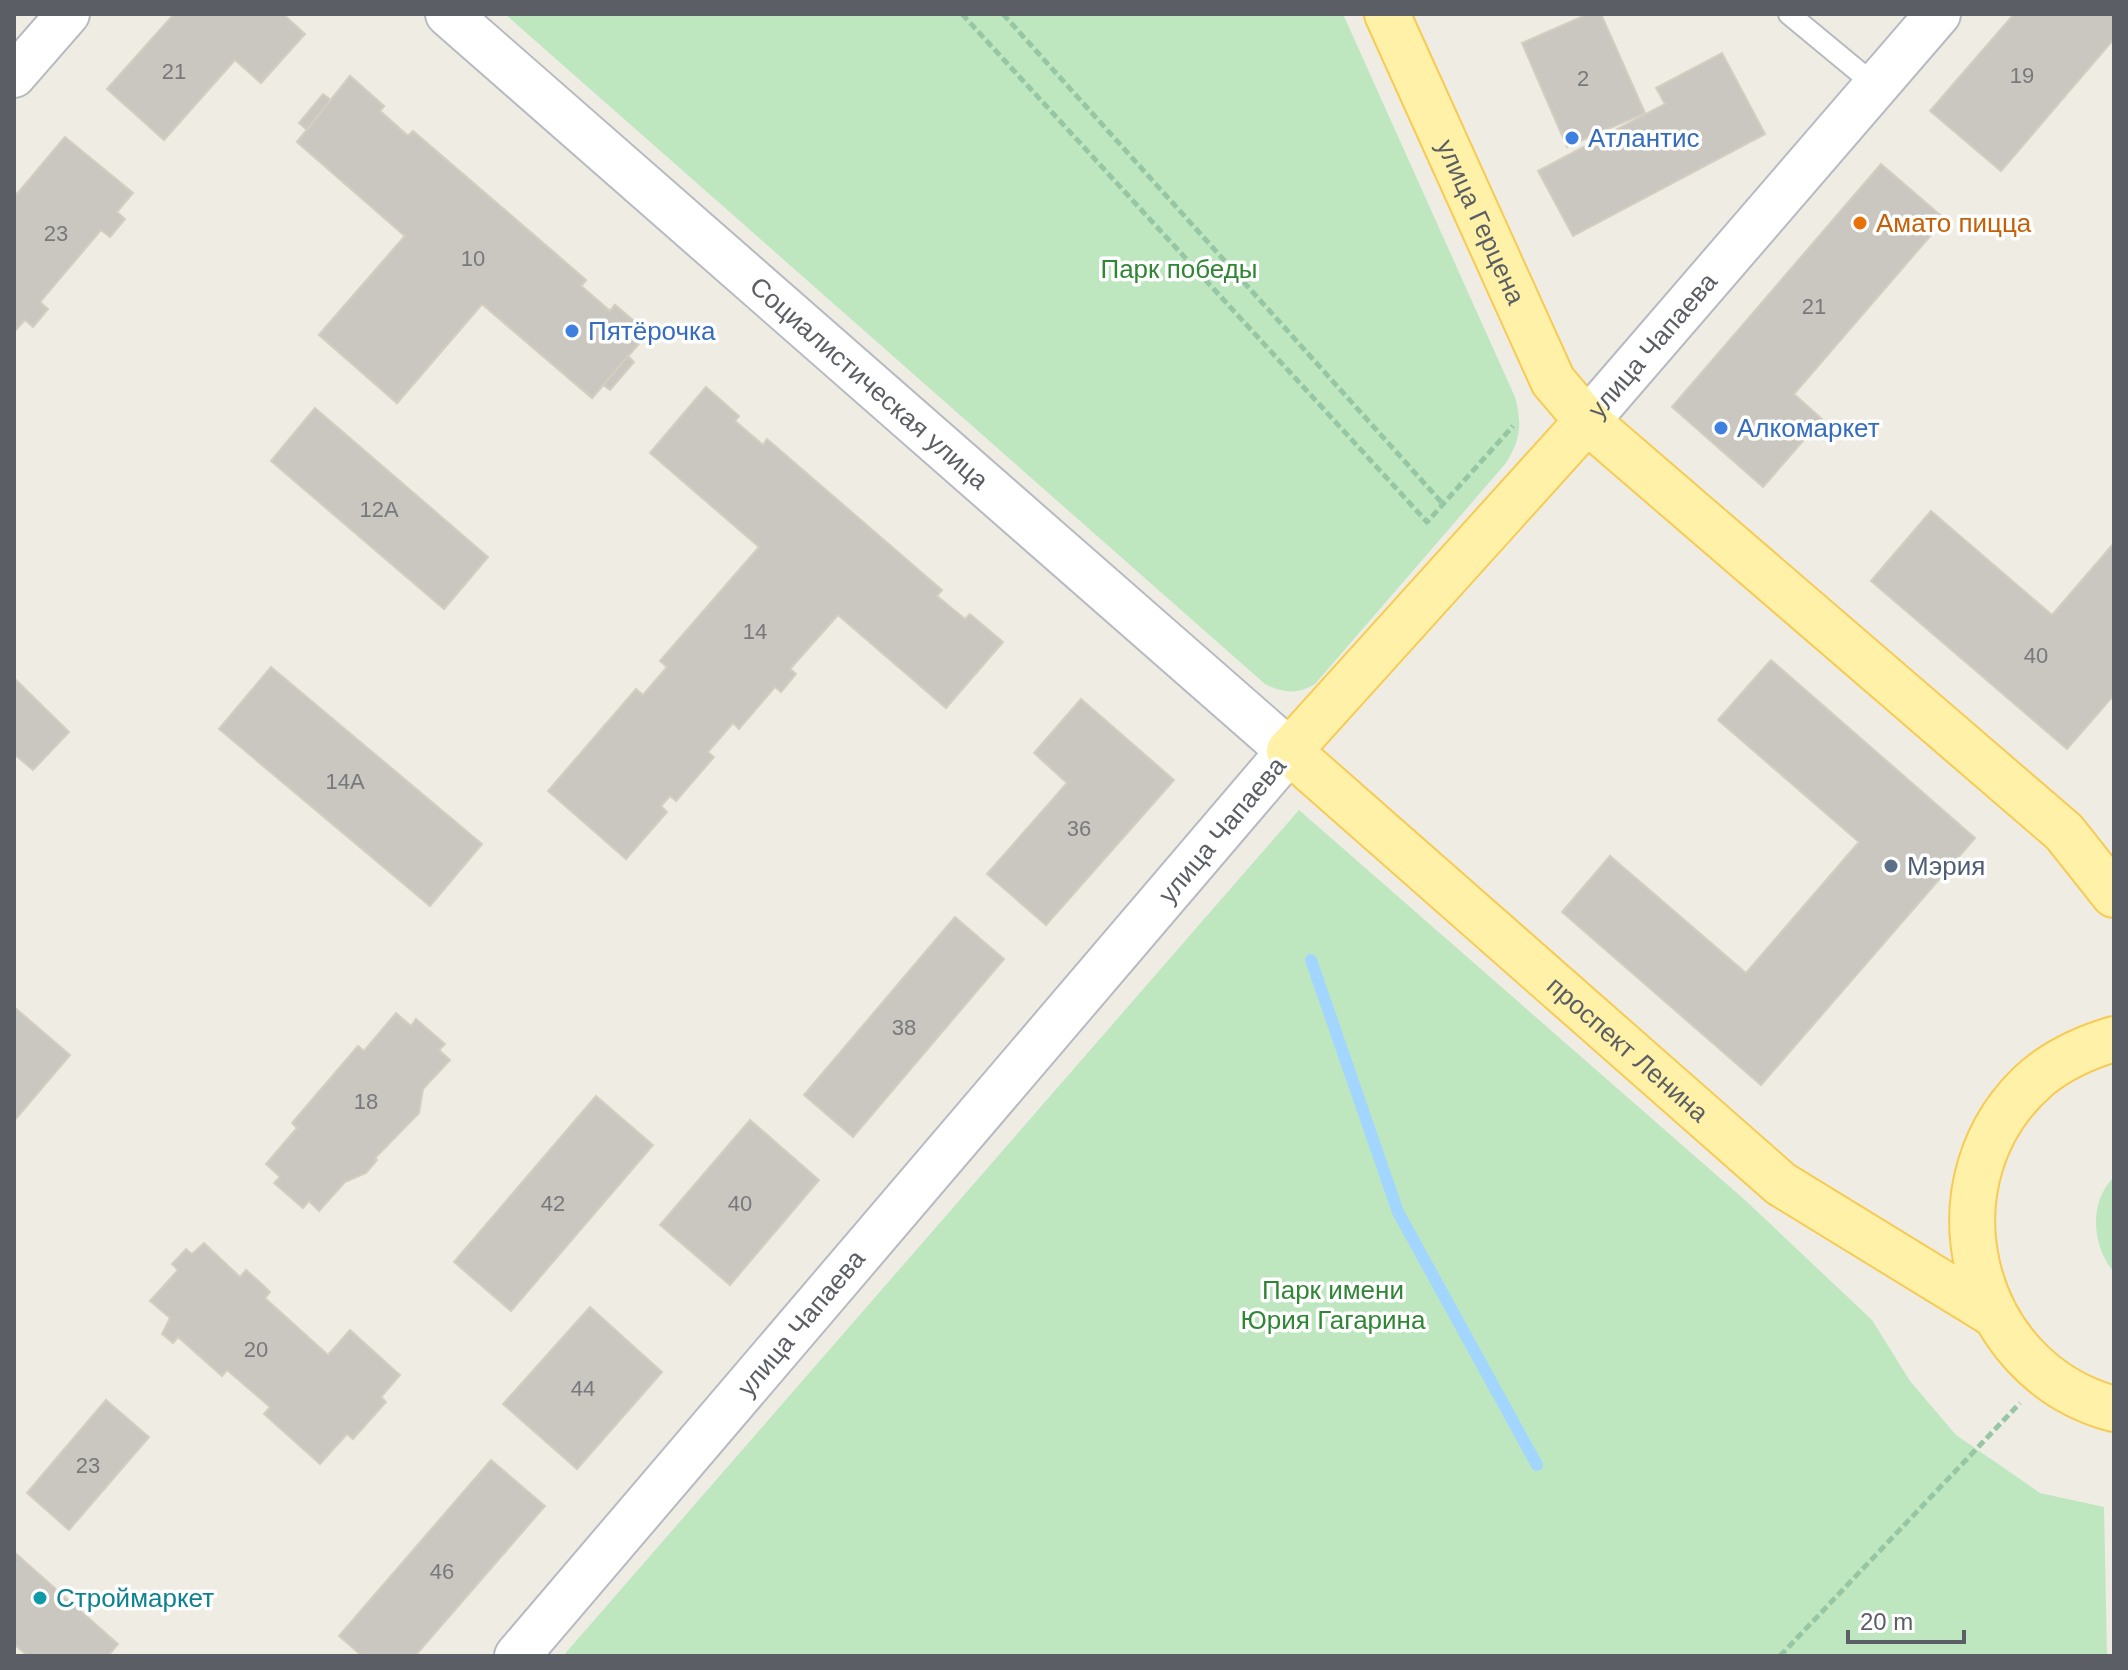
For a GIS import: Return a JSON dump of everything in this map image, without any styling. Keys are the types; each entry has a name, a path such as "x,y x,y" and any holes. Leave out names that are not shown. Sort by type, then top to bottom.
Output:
{"main road":[{"name":"улица Герцена","path":"1387,14 1553,381 1587,421"},
{"name":"улица Чапаева","path":"1289,751 1587,421"},
{"path":"1587,421 2064,832 2114,895"},
{"name":"проспект Ленина","path":"1289,751 1781,1184 1993,1314"},
{"path":"2114,1039 2082,1049 2038,1077 2004,1116 1981,1162 1971,1213 1975,1265 1993,1314 2016,1348 2046,1377 2091,1403 2114,1409"}],"street":[{"path":"14,76 68,14"},
{"name":"Социалистическая улица","path":"448,14 1289,751"},
{"name":"улица Чапаева","path":"1587,421 1938,14"},
{"name":"улица Чапаева","path":"517,1656 1289,751"}],"lane":[{"path":"1789,14 1876,86"}],"path":[{"path":"962,14 1427,522 1513,426"},
{"path":"1003,14 1443,504"},
{"path":"1780,1656 2046,1377"}],"green space":[{"name":"Парк победы","path":"505,14 1343,14 1515,397 1519,423 1515,446 1506,463 1315,684 1296,691 1272,687"},
{"name":"Парк имени Юрия Гагарина","path":"1299,810 1746,1201 1872,1320 1910,1381 1956,1435 2040,1493 2104,1507 2107,1656 563,1656"},
{"path":"2114,1177 2114,1272 2101,1250 2096,1224 2100,1199"}],"building":[{"path":"174,14 283,14 305,34 261,83 235,60 164,140 107,89"},
{"path":"1588,14 1601,14 1645,113 1567,147 1522,43"},
{"path":"2014,14 2114,14 2114,39 2001,171 1930,111"},
{"path":"1722,53 1765,134 1573,236 1538,171 1665,104 1656,88"},
{"path":"350,76 384,106 380,111 408,136 413,131 586,280 581,286 610,311 615,305 648,333 628,356 634,362 610,390 603,385 592,398 482,304 397,403 319,335 405,236 297,142 307,130 299,123 323,94 331,100"},
{"path":"350,76 384,106 380,111 408,136 413,131 586,280 581,286 610,311 615,305 648,333 592,398 482,304 397,403 319,335 405,236 297,142"},
{"path":"65,137 133,193 117,212 125,219 110,237 101,230 40,302 48,309 33,327 25,320 14,332 14,191 17,194"},
{"path":"1881,164 1945,219 1794,394 1822,419 1763,487 1672,407"},
{"path":"706,387 739,416 735,421 763,445 767,439 942,590 937,596 965,619 970,614 1003,642 946,708 838,615 790,669 796,674 781,692 775,687 739,729 733,723 708,752 714,757 676,801 670,796 661,806 667,812 626,859 548,791 636,689 643,695 667,667 660,661 759,547 650,453"},
{"path":"315,408 488,557 444,609 271,461"},
{"path":"1931,511 2052,615 2114,543 2114,695 2067,749 1871,581"},
{"path":"1771,660 1975,838 1761,1085 1562,912 1610,856 1746,973 1859,842 1718,720"},
{"path":"271,667 482,844 430,906 219,729"},
{"path":"14,678 69,732 33,770 14,754"},
{"path":"1081,699 1174,780 1046,925 987,874 1067,783 1034,753"},
{"path":"955,917 1004,959 853,1137 804,1095"},
{"path":"14,1007 70,1055 14,1121"},
{"path":"396,1013 411,1026 416,1019 445,1044 439,1050 450,1060 423,1089 419,1113 375,1158 377,1160 366,1173 345,1182 319,1211 309,1201 303,1208 274,1183 280,1177 266,1164 297,1128 292,1123 358,1046 364,1051"},
{"path":"596,1096 653,1145 511,1311 454,1262"},
{"path":"750,1120 819,1180 730,1285 660,1225"},
{"path":"204,1243 240,1277 246,1270 264,1286 270,1292 265,1298 328,1355 350,1330 400,1375 381,1397 386,1402 353,1439 347,1434 320,1464 264,1414 270,1407 227,1370 222,1376 178,1337 173,1343 162,1334 170,1318 150,1301 178,1270 172,1264 186,1249 192,1254"},
{"path":"590,1307 662,1372 577,1469 503,1404"},
{"path":"106,1400 149,1437 69,1530 27,1493"},
{"path":"491,1460 545,1506 415,1656 362,1656 339,1636"},
{"name":"Строймаркет","path":"14,1552 118,1644 108,1656 28,1656 14,1644"}],"waterway":[{"path":"1311,960 1398,1212 1537,1465"}],"place":[{"name":"Атлантис","path":"1572,138"},
{"name":"Амато пицца","path":"1860,223"},
{"name":"Пятёрочка","path":"572,331"},
{"name":"Алкомаркет","path":"1721,428"},
{"name":"Мэрия","path":"1891,866"},
{"name":"Строймаркет","path":"40,1598"}]}
